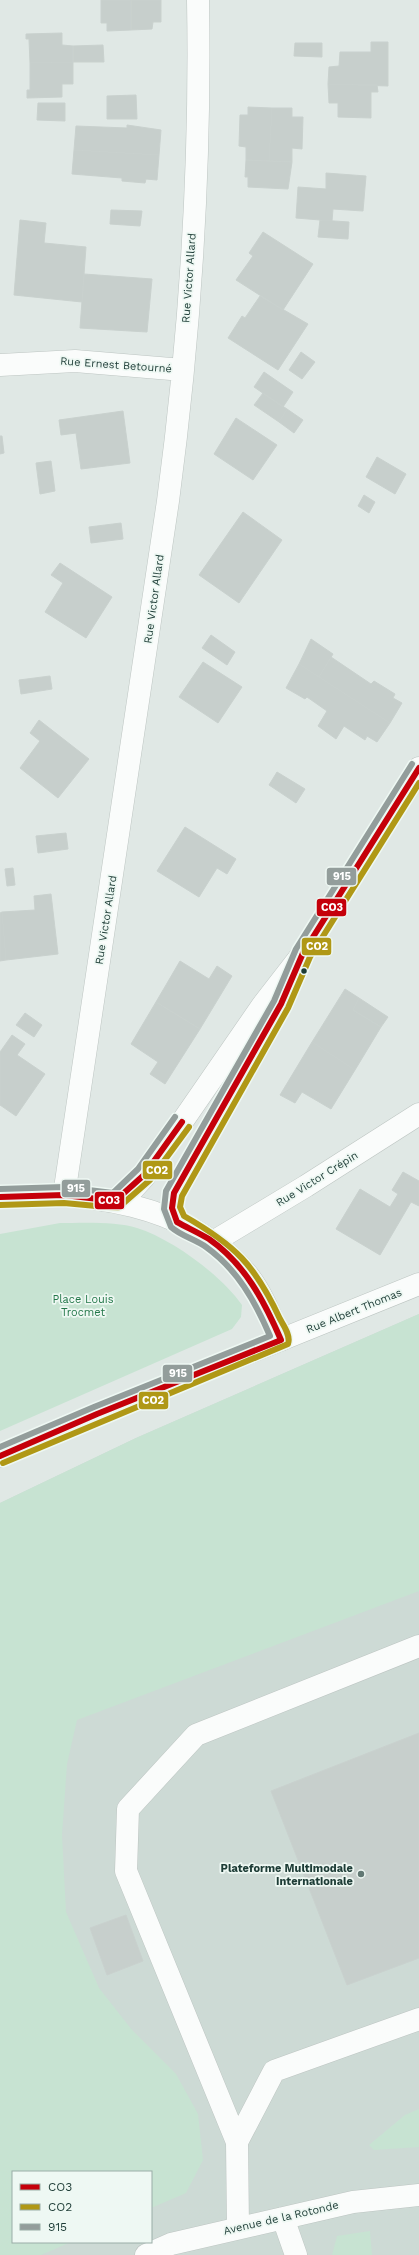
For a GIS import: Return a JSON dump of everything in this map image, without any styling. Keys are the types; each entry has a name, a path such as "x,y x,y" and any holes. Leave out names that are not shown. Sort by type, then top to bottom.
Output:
{"street":[{"name":"Rue Victor Allard","path":"64,1195 167,509 183,370 194,208 199,56 198,0"},
{"name":"Rue Ernest Betourné","path":"0,365 76,361 183,370"},
{"path":"116,1201 133,1189 144,1177 262,1006 304,953 419,768"},
{"path":"177,1222 172,1208 174,1193 261,1041 281,1004 304,953"},
{"name":"Rue Victor Crépin","path":"213,1242 306,1186 419,1114"},
{"path":"0,1197 64,1195 116,1201 147,1209 177,1222 213,1242 233,1258 260,1292 281,1340"},
{"name":"Rue Albert Thomas","path":"0,1456 98,1414 419,1284"},
{"path":"238,2228 237,2142 126,1871 128,1809 196,1735 419,1646"},
{"path":"237,2142 274,2071 419,2019"},
{"name":"Avenue de la Rotonde","path":"146,2255 171,2244 353,2202 419,2195"},
{"path":"283,2218 296,2255"}],"shaded area":[{"path":"419,1314 419,2255 0,2255 0,1503 136,1438"}],"green space":[{"name":"Place Louis Trocmet","path":"60,1223 119,1224 137,1228 165,1240 195,1259 222,1282 242,1305 241,1317 232,1329 0,1431 0,1234"},
{"path":"419,1314 419,1591 77,1720 67,1764 62,1835 66,1912 99,1988 132,2030 176,2074 198,2114 203,2160 186,2193 152,2208 152,2171 12,2171 12,2243 69,2243 41,2255 0,2255 0,1503 136,1438"},
{"path":"419,2109 419,2147 374,2150 369,2145 405,2115"},
{"path":"370,2231 372,2255 332,2255 337,2236"}],"building":[{"path":"101,0 131,0 131,30 107,31 107,23 101,23"},
{"path":"131,0 161,0 161,22 153,22 152,29 131,30"},
{"path":"62,33 62,45 73,46 73,62 30,63 29,39 26,39 26,34"},
{"path":"371,42 388,42 388,86 328,84 329,67 339,66 340,52 371,52"},
{"path":"295,43 322,43 322,57 294,56"},
{"path":"103,45 104,62 73,62 73,46"},
{"path":"73,62 73,84 62,84 62,97 27,98 27,90 30,90 30,63"},
{"path":"328,84 377,85 378,92 371,92 371,118 338,117 338,103 329,103"},
{"path":"136,95 137,119 107,119 107,96"},
{"path":"38,103 65,103 65,121 37,120"},
{"path":"248,107 272,108 269,161 246,160 246,147 239,146 240,115 248,115"},
{"path":"272,108 292,108 292,117 303,117 302,149 292,148 292,162 269,161"},
{"path":"127,125 161,130 159,155 74,150 76,126 127,128"},
{"path":"74,150 159,155 157,180 146,179 145,183 122,181 122,178 72,174"},
{"path":"246,160 292,162 288,189 248,187 248,177 245,177"},
{"path":"326,173 366,176 363,211 333,209 332,221 296,218 298,187 326,189"},
{"path":"111,210 142,211 140,226 110,224"},
{"path":"20,220 46,223 44,243 86,247 82,302 14,295"},
{"path":"320,220 349,222 348,239 318,237"},
{"path":"263,232 313,264 283,310 236,280 253,256 249,253"},
{"path":"84,274 152,279 147,332 80,328"},
{"path":"260,296 308,324 278,370 228,338 242,316 245,318"},
{"path":"301,352 315,362 302,379 289,370"},
{"path":"264,372 293,392 283,407 254,387"},
{"path":"263,393 287,409 279,422 254,405"},
{"path":"287,409 303,420 294,433 279,422"},
{"path":"123,411 130,463 81,469 76,433 61,435 59,420"},
{"path":"236,418 277,445 253,480 214,454"},
{"path":"0,436 2,436 4,453 0,454"},
{"path":"377,457 406,474 395,494 366,477"},
{"path":"51,461 55,491 40,494 36,463"},
{"path":"364,495 375,502 369,513 358,506"},
{"path":"243,512 282,540 239,603 199,575"},
{"path":"121,523 123,539 91,543 89,527"},
{"path":"60,563 112,597 86,638 45,612 63,583 51,575"},
{"path":"211,635 235,652 227,665 202,648"},
{"path":"311,639 333,654 319,677 299,664"},
{"path":"331,657 371,684 374,681 395,694 393,698 402,703 390,723 319,677"},
{"path":"203,662 242,687 218,723 179,697"},
{"path":"299,664 390,723 377,742 367,736 365,740 344,726 336,739 318,726 327,711 307,697 305,699 286,688"},
{"path":"50,676 52,689 21,694 19,680"},
{"path":"39,720 89,759 58,798 20,768 40,741 30,733"},
{"path":"277,772 305,789 296,803 269,785"},
{"path":"185,827 236,859 227,874 217,868 199,897 157,871"},
{"path":"66,833 68,849 38,853 36,836"},
{"path":"13,868 15,885 7,886 5,869"},
{"path":"51,894 58,954 6,960 2,912 35,910 34,896"},
{"path":"2,912 6,960 0,961 0,913"},
{"path":"180,961 209,979 217,966 232,976 200,1029 156,1002"},
{"path":"345,989 359,998 353,1010 381,1027 355,1070 312,1042"},
{"path":"359,998 388,1017 381,1027 353,1010"},
{"path":"156,1002 200,1029 165,1084 150,1074 158,1062 131,1044"},
{"path":"25,1013 42,1025 34,1037 16,1025"},
{"path":"12,1035 25,1044 17,1055 45,1074 16,1116 0,1105 0,1052"},
{"path":"312,1042 355,1070 331,1109 302,1092 295,1103 280,1095"},
{"path":"403,1172 419,1181 419,1206 411,1202 380,1255 336,1229 360,1189 390,1207 398,1194 392,1190"},
{"name":"Plateforme Multimodale Internationale","path":"419,1733 419,1958 347,1985 271,1791"},
{"path":"126,1915 143,1961 107,1975 90,1928"}],"transit line":[{"name":"915","path":"0,1447 94,1407 270,1336 251,1298 227,1265 206,1247 179,1233 171,1227 164,1209 166,1191 274,1001 296,949 412,764"},
{"name":"CO3","path":"0,1456 97,1414 281,1340 260,1297 252,1284 233,1260 209,1239 177,1222 172,1208 174,1193 281,1004 303,953 419,768"},
{"name":"CO2","path":"3,1463 288,1344 288,1334 271,1300 252,1270 230,1247 184,1216 180,1207 182,1196 288,1008 310,957 419,783"},
{"name":"915","path":"0,1189 64,1187 113,1193 138,1169 175,1117"},
{"name":"CO3","path":"0,1197 64,1195 115,1201 144,1175 182,1122"},
{"name":"CO2","path":"0,1205 64,1203 118,1208 150,1180 189,1127"}],"place":[{"name":"Plateforme Multimodale Internationale","path":"361,1874"}]}
